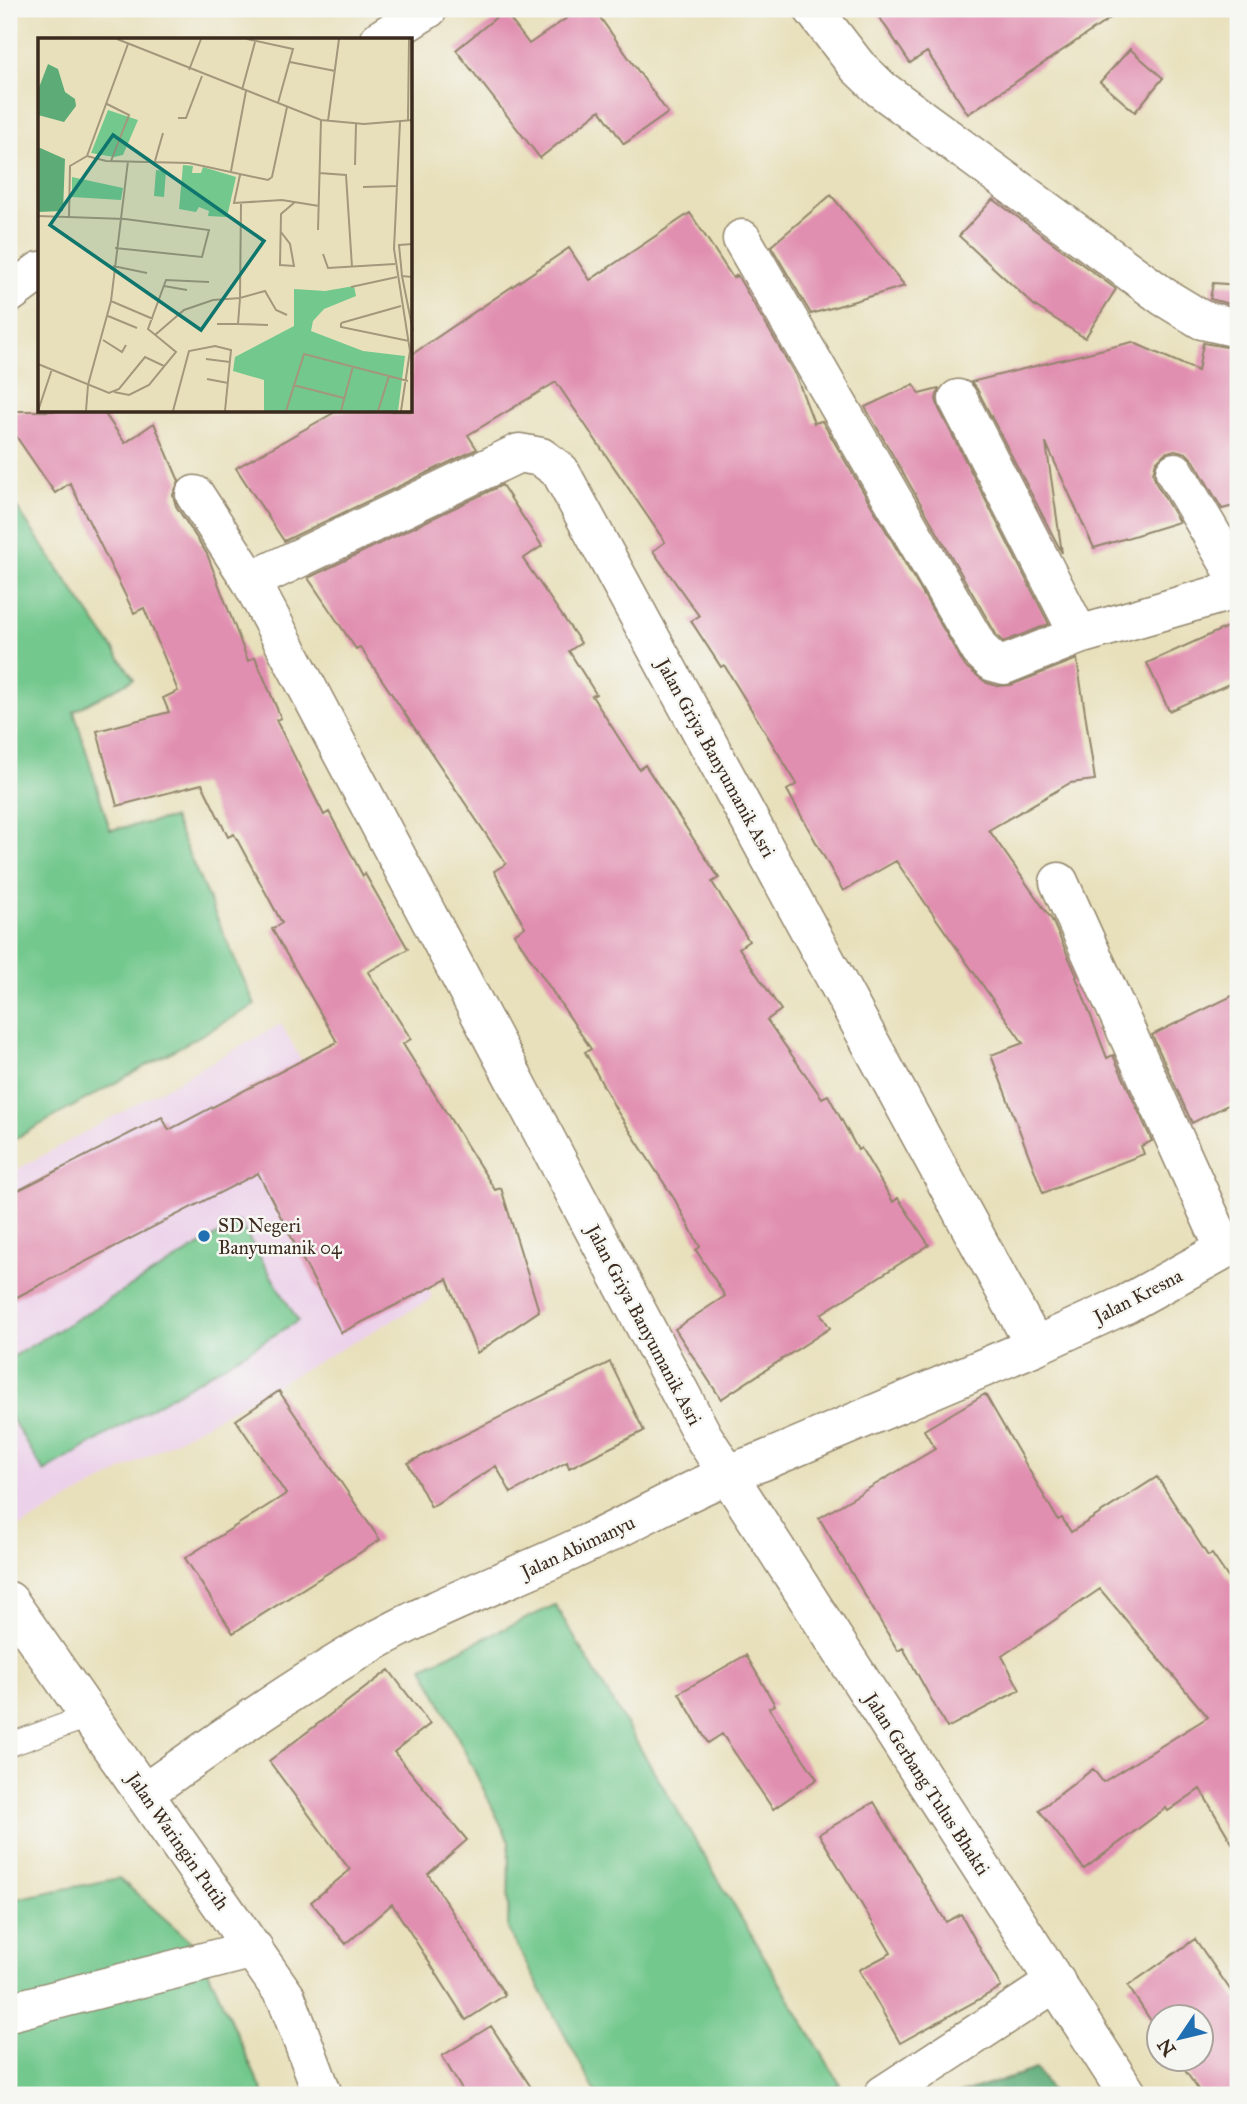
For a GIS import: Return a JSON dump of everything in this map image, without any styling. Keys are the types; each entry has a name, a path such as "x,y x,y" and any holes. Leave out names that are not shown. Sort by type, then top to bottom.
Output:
{"street":[{"path":"382,38 428,9"},
{"path":"813,9 880,89 1164,297 1202,320 1238,328"},
{"path":"742,239 980,650 993,662 1004,665 1079,635 1238,589"},
{"path":"9,294 38,272"},
{"path":"958,400 1079,635"},
{"name":"Jalan Griya Banyumanik Asri","path":"251,581 519,453 541,457 560,471 1035,1346"},
{"path":"1175,472 1238,579"},
{"name":"Jalan Griya Banyumanik Asri","path":"195,495 251,581 703,1436 726,1474"},
{"path":"1059,882 1232,1246"},
{"name":"Jalan Kresna","path":"1035,1346 1126,1304 1232,1246"},
{"name":"Jalan Abimanyu","path":"145,1793 367,1645 433,1612 600,1537 726,1474 1035,1346"},
{"name":"Jalan Gerbang Tulus Bhakti","path":"726,1474 1128,2095"},
{"name":"Jalan Waringin Putih","path":"9,1601 286,1997 323,2095"},
{"path":"9,2012 254,1950"},
{"path":"883,2095 1056,1982"}],"lane":[{"path":"9,1745 89,1716"}],"shaded area":[{"name":"SD Negeri Banyumanik 04","path":"281,1024 433,1298 9,1533 9,1174"}],"green space":[{"path":"14,504 134,679 74,711 110,830 173,818 255,1005 9,1142 9,508"},
{"path":"239,1222 298,1321 44,1472 9,1414 9,1359"},
{"path":"555,1605 840,2084 823,2095 597,2095 508,1929 509,1841 423,1667"},
{"path":"119,1878 198,1948 264,2095 9,2095 9,1900"},
{"path":"1036,2069 1054,2095 957,2095"}],"building":[{"path":"580,9 594,9 668,113 624,144 600,110 540,158 456,50 504,11 529,44"},
{"path":"874,9 1124,9 968,114 927,52 910,63"},
{"path":"1130,49 1163,78 1135,112 1100,82"},
{"path":"831,195 905,286 811,314 771,246"},
{"path":"993,199 1116,289 1085,338 1035,306 959,236"},
{"path":"690,213 733,278 737,275 796,376 814,423 822,421 965,666 987,683 998,686 1011,685 1077,659 1095,780 1070,783 989,830 1052,920 1077,976 1107,1058 1113,1055 1152,1141 1141,1146 1144,1154 1043,1193 991,1055 1023,1043 896,861 843,891 787,790 797,784 724,665 721,667 691,621 699,616 653,551 665,542 556,382 468,435 477,449 284,541 236,468 333,413 413,413 413,354 569,248 590,280"},
{"path":"1213,283 1238,285 1238,306 1210,299"},
{"path":"1132,342 1198,371 1203,343 1238,349 1238,505 1222,509 1194,461 1186,453 1175,450 1165,453 1156,462 1153,473 1179,522 1094,548 1046,443 1062,553 971,382"},
{"path":"914,384 919,394 939,389 936,399 939,409 1049,624 1003,642 997,636 865,407"},
{"path":"9,411 104,413 125,443 154,423 179,481 173,495 176,506 207,554 248,661 255,657 281,718 276,720 324,815 329,812 363,876 365,874 408,949 368,972 411,1039 403,1044 495,1190 501,1188 539,1311 477,1353 447,1279 341,1333 258,1173 9,1301 9,1195 162,1117 169,1130 337,1042 272,929 282,923 234,834 228,837 202,784 117,806 97,731 169,712 163,698 178,691 144,608 134,613 70,483 55,493 9,426"},
{"path":"502,485 542,546 523,559 581,643 569,651 596,694 592,696 639,769 645,765 719,878 712,882 749,941 739,948 781,1010 767,1020 822,1098 828,1095 858,1150 861,1148 893,1202 898,1198 929,1245 821,1314 830,1328 721,1399 675,1329 725,1296 696,1250 700,1247 675,1200 617,1111 585,1052 591,1049 514,934 525,927 494,871 506,864 360,647 356,649 308,578"},
{"path":"1238,622 1238,680 1169,711 1147,663"},
{"path":"1238,993 1238,1100 1192,1123 1152,1035"},
{"path":"610,1362 644,1431 569,1468 567,1462 511,1493 496,1466 431,1507 408,1463"},
{"path":"279,1391 380,1540 233,1633 185,1558 286,1494 236,1420"},
{"path":"985,1394 1058,1520 1062,1518 1071,1532 1157,1477 1208,1556 1212,1554 1238,1592 1238,1853 1200,1789 1168,1811 1166,1808 1084,1869 1039,1810 1093,1769 1103,1782 1208,1717 1100,1589 1002,1656 1020,1690 947,1728 903,1648 898,1651 819,1518 935,1449 924,1430"},
{"path":"746,1655 775,1705 769,1708 817,1779 773,1809 722,1734 708,1743 679,1693"},
{"path":"389,1670 430,1724 394,1752 467,1840 428,1874 505,1995 466,2020 392,1904 346,1944 311,1902 350,1870 269,1761"},
{"path":"874,1802 946,1922 961,1914 1001,1987 900,2043 859,1970 891,1953 819,1834"},
{"path":"1195,1939 1238,2001 1238,2095 1202,2095 1186,2072 1216,2072 1216,2002 1146,2002 1146,2013 1128,1986"},
{"path":"491,2026 536,2095 465,2095 442,2056"}],"place":[{"name":"SD Negeri Banyumanik 04","path":"204,1236"}]}
